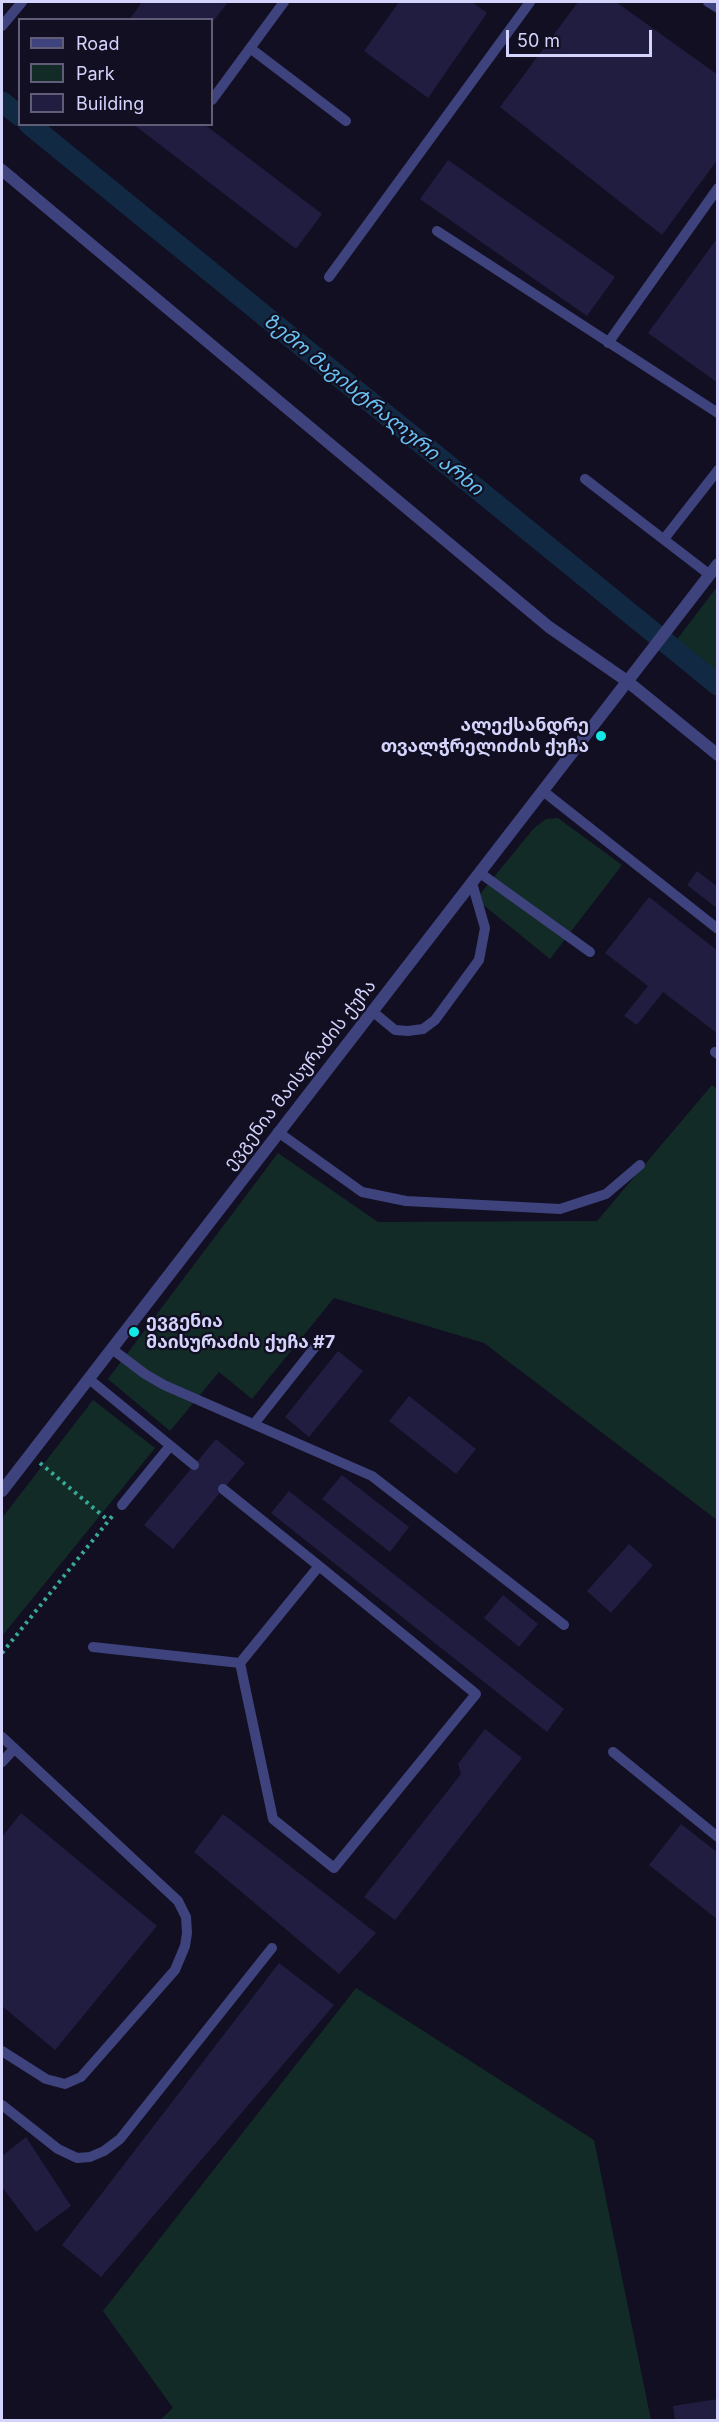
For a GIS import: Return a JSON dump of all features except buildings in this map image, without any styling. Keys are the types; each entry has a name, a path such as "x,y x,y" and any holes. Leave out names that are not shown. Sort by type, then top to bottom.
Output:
{"street":[{"path":"2,170 549,627 627,681 717,755"},
{"name":"ევგენია მაისურაძის ქუჩა","path":"2,1491 717,564"}],"lane":[{"path":"2,26 22,2"},
{"path":"213,99 284,2"},
{"path":"329,277 530,2"},
{"path":"708,2 717,8"},
{"path":"249,48 346,121"},
{"path":"608,343 717,188"},
{"path":"437,231 717,413"},
{"path":"664,540 717,470"},
{"path":"585,479 710,574"},
{"path":"543,791 717,929"},
{"path":"476,878 590,952"},
{"path":"372,1011 395,1030 408,1032 423,1029 435,1020 480,960 485,928 476,878"},
{"path":"278,1132 362,1192 406,1201 560,1209 606,1194 640,1165"},
{"path":"254,1424 315,1347"},
{"path":"112,1349 164,1385 372,1476 564,1625"},
{"path":"89,1379 194,1466"},
{"path":"122,1505 170,1446"},
{"path":"223,1489 476,1694 334,1868 273,1819 240,1663"},
{"path":"240,1663 319,1566"},
{"path":"93,1647 240,1663"},
{"path":"2,1737 178,1901 186,1917 187,1933 185,1946 175,1970 81,2077 65,2084 46,2079 2,2051"},
{"path":"2,1762 14,1749"},
{"path":"613,1752 717,1837"},
{"path":"2,2105 58,2149 77,2158 90,2157 104,2151 120,2139 272,1948"}],"path":[{"path":"30,1455 109,1521"},
{"path":"2,1653 122,1505"}],"green space":[{"path":"717,587 717,676 675,642"},
{"path":"558,818 622,865 550,959 476,899 534,828 546,819"},
{"path":"712,1085 717,1089 717,1520 484,1343 334,1298 252,1399 219,1372 170,1431 108,1379 278,1153 378,1222 597,1221"},
{"path":"93,1400 155,1448 2,1636 2,1518"},
{"path":"356,1988 594,2140 651,2420 160,2420 173,2408 103,2311"}],"waterway":[{"name":"ზემო მაგისტრალური არხი","path":"2,102 18,114"},
{"name":"ზემო მაგისტრალური არხი","path":"31,126 718,685"}],"place":[{"name":"ალექსანდრე თვალჭრელიძის ქუჩა","path":"601,736"},
{"name":"ევგენია მაისურაძის ქუჩა #7","path":"134,1332"}]}
